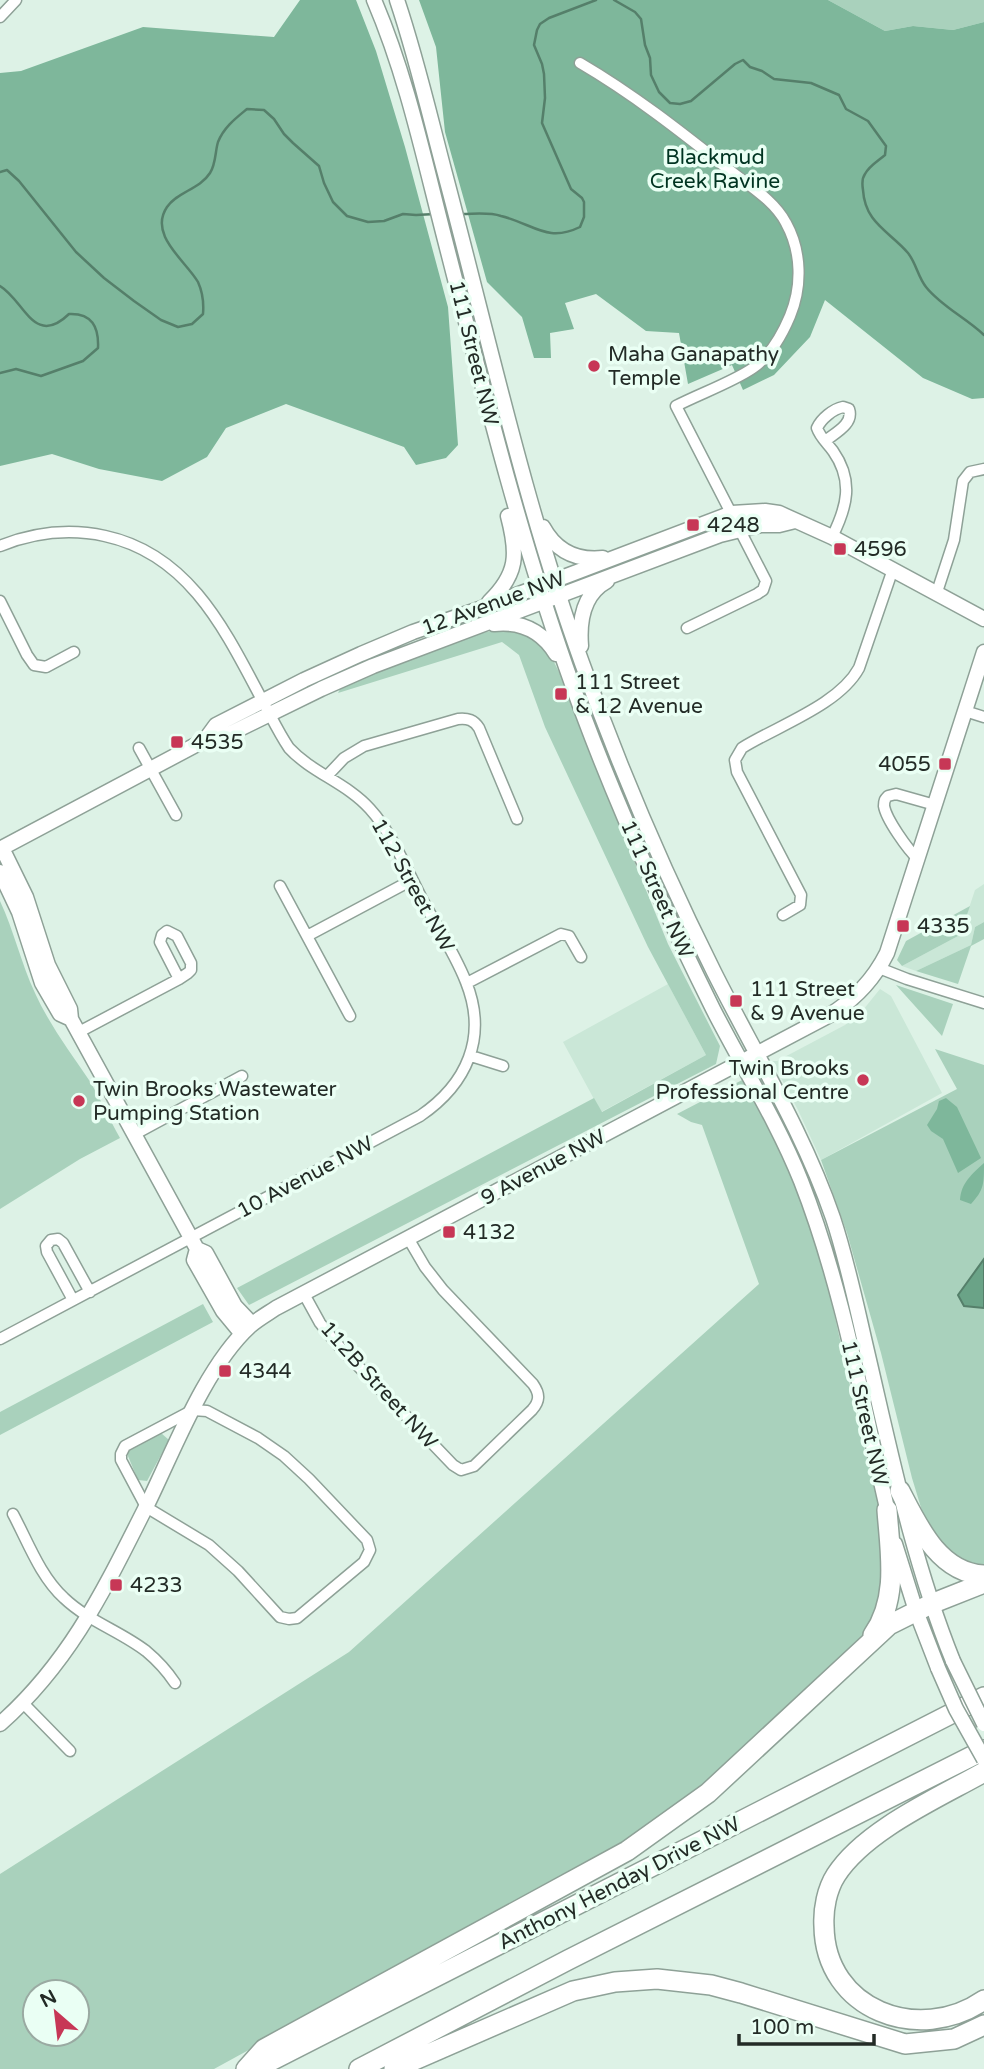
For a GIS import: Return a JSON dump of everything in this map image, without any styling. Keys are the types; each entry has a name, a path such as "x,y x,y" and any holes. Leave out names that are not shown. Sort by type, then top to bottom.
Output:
{"highway":[{"path":"900,1491 930,1544 943,1557 972,1574 984,1574"},
{"path":"867,1642 880,1625 891,1584 887,1510"},
{"path":"246,2069 264,2049 627,1850 708,1793 888,1625 923,1607 984,1583"},
{"path":"924,1728 984,1686"},
{"name":"Anthony Henday Drive NW","path":"255,2069 984,1697"},
{"path":"359,2069 556,1966 984,1750"},
{"path":"984,1772 875,1834 836,1875 827,1898 824,1938 837,1977 867,2005 889,2017 929,2020 944,2018 963,2014 984,2000"},
{"path":"394,2069 573,1991 614,1982 657,1979 711,1985 905,2044 954,2039 984,2025"}],"main road":[{"name":"111 Street NW","path":"374,0 400,71 497,443 538,587 568,672 649,876 799,1177 828,1258 905,1581 953,1661 984,1724"},
{"name":"111 Street NW","path":"397,0 474,282 520,469 556,589 617,757 657,852 692,928 792,1120 816,1173 853,1291 916,1556 923,1607 938,1668 956,1709 984,1759"},
{"path":"482,608 500,592 512,574 515,561 513,534 498,477 497,443"},
{"path":"532,509 548,537 571,555 589,559 632,551"},
{"name":"12 Avenue NW","path":"266,708 360,654 413,632 538,587 556,589 629,570 737,522"},
{"name":"12 Avenue NW","path":"1,848 205,740 216,725 321,689 373,666 543,601 556,589 632,551 737,522 761,525 795,522 832,537 984,619"},
{"path":"582,664 580,626 585,607 600,585 629,570"},
{"path":"479,626 515,624 536,632 551,646 568,672"},
{"name":"9 Avenue NW","path":"0,1724 23,1703 57,1664 88,1618 218,1364 247,1329 304,1294 835,1012 857,993 887,953 984,652"},
{"path":"1,848 26,897 48,965 70,1009 71,1019 194,1243 194,1260 223,1311 247,1329"},
{"path":"0,872 19,912 42,983 60,1014 71,1019"}],"street":[{"path":"0,17 16,0"},
{"path":"580,63 658,114 767,200 786,222 797,257 799,285 791,313 776,344 750,370 676,406 765,577 763,590 757,594 687,628"},
{"path":"825,441 839,462 846,484 845,509 832,537"},
{"path":"937,592 954,540 963,481 970,471 984,469"},
{"name":"112 Street NW","path":"0,546 38,534 82,532 113,538 154,555 186,579 203,599 282,738 294,753 355,794 375,815 467,984 473,1015 471,1056"},
{"path":"783,915 800,905 801,895 734,763 737,755 746,746 830,699 851,681 859,668 893,569"},
{"path":"0,601 34,665 46,667 74,652"},
{"path":"965,711 984,717"},
{"path":"327,776 349,754 364,746 458,719 471,719 480,728 517,819"},
{"path":"139,748 176,815"},
{"path":"918,859 909,851 900,836 884,802 888,796 894,794 935,805"},
{"path":"307,936 412,880"},
{"path":"280,886 350,1016"},
{"path":"467,984 561,934 569,936 581,957"},
{"path":"878,968 984,1003"},
{"path":"79,1032 179,979"},
{"path":"471,1056 503,1066"},
{"name":"10 Avenue NW","path":"0,1339 73,1300 194,1243 420,1116 447,1094 463,1073 471,1056"},
{"path":"135,1134 242,1076"},
{"name":"112B Street NW","path":"304,1294 320,1323 336,1343 453,1465 461,1470 478,1464 532,1410 538,1396 533,1384 436,1282 408,1238"},
{"path":"73,1300 47,1252 46,1247 51,1240 58,1239 63,1243 90,1292"},
{"path":"193,1410 207,1411 284,1455 367,1540 370,1550 364,1562 301,1615 289,1619 276,1613 238,1571 209,1545 146,1507 121,1460 122,1449 130,1442 193,1410"},
{"path":"13,1514 50,1582 66,1600 88,1618 144,1650 159,1662 175,1683"},
{"path":"23,1703 70,1751"}],"shaded area":[{"path":"828,0 984,0 984,22 953,30 913,26 885,31"},
{"path":"511,627 531,633 547,648 560,674 668,944 720,1046 716,1064 249,1305 237,1288 594,1098 602,1112 706,1055 648,947 545,727 519,655 502,642 338,693 343,683 467,636"},
{"path":"984,884 984,922 975,927 971,945 916,971 902,966 960,935 975,890"},
{"path":"0,901 41,1004 93,1087 120,1138 80,1159 0,1209"},
{"path":"970,906 960,935 902,966 897,960 906,941"},
{"path":"984,922 984,939 971,946 958,984 916,971 971,945 975,927"},
{"path":"668,984 706,1055 601,1112 563,1042"},
{"path":"896,985 953,1004 942,1036"},
{"path":"880,989 891,996 942,1093 821,1160 772,1061 777,1061 845,1025 863,1010"},
{"path":"935,1049 984,1065 984,1566 970,1564 954,1557 926,1524 847,1233 821,1160 957,1089"},
{"path":"746,1078 794,1183 822,1258 860,1431 881,1511 886,1585 874,1623 702,1789 630,1842 214,2069 0,2069 0,1874 349,1652 759,1284 702,1125 677,1114"},
{"path":"984,1259 984,1308 964,1306 958,1295"},
{"path":"203,1304 213,1322 0,1435 0,1412"},
{"path":"161,1433 169,1440 147,1481 138,1480 125,1449"}],"green space":[{"path":"300,0 356,0 376,51 448,307 458,445 446,458 416,465 404,447 286,404 226,428 207,457 162,481 99,469 52,454 0,466 0,73 21,71 143,27 274,37"},
{"name":"Blackmud Creek Ravine","path":"419,0 828,0 885,31 913,26 953,30 984,22 984,398 972,399 923,378 825,300 810,337 774,375 743,390 732,365 688,384 679,333 646,331 596,294 565,303 574,329 550,333 551,358 534,358 522,317 487,282 445,132 436,47"},
{"path":"946,1098 957,1107 981,1158 958,1173 943,1139 927,1125 939,1101"},
{"path":"984,1163 979,1195 971,1204 960,1200 965,1184"}],"waterway":[{"path":"462,214 496,215 549,233 580,227 584,217 584,202 571,189 542,123 544,74 534,45 540,24 596,0"},
{"path":"614,0 635,12 641,19 651,75 659,92 670,103 691,101 743,60 750,67 774,79 811,83 839,95 846,109 868,121 886,146 885,155 869,168 863,177 868,211 879,226 908,253 923,283 932,294 984,335"},
{"path":"0,172 7,170 19,181 76,252 104,278 161,320 178,327 192,324 203,314 203,298 198,282 165,237 162,217 171,202 210,173 221,137 231,123 247,109 264,110 284,134 319,166 333,202 347,216 368,222 384,221 403,214 435,214"},
{"path":"0,286 38,324 47,326 57,323 69,314 89,319 97,334 98,348 83,361 41,376 16,369 0,373"}],"place":[{"name":"Maha Ganapathy Temple","path":"594,366"},
{"name":"4248","path":"693,525"},
{"name":"4596","path":"840,549"},
{"name":"111 Street & 12 Avenue","path":"561,694"},
{"name":"4535","path":"177,742"},
{"name":"4055","path":"945,764"},
{"name":"4335","path":"903,926"},
{"name":"111 Street & 9 Avenue","path":"736,1001"},
{"name":"Twin Brooks Professional Centre","path":"863,1080"},
{"name":"Twin Brooks Wastewater Pumping Station","path":"79,1101"},
{"name":"4132","path":"449,1232"},
{"name":"4344","path":"225,1371"},
{"name":"4233","path":"116,1585"}]}
